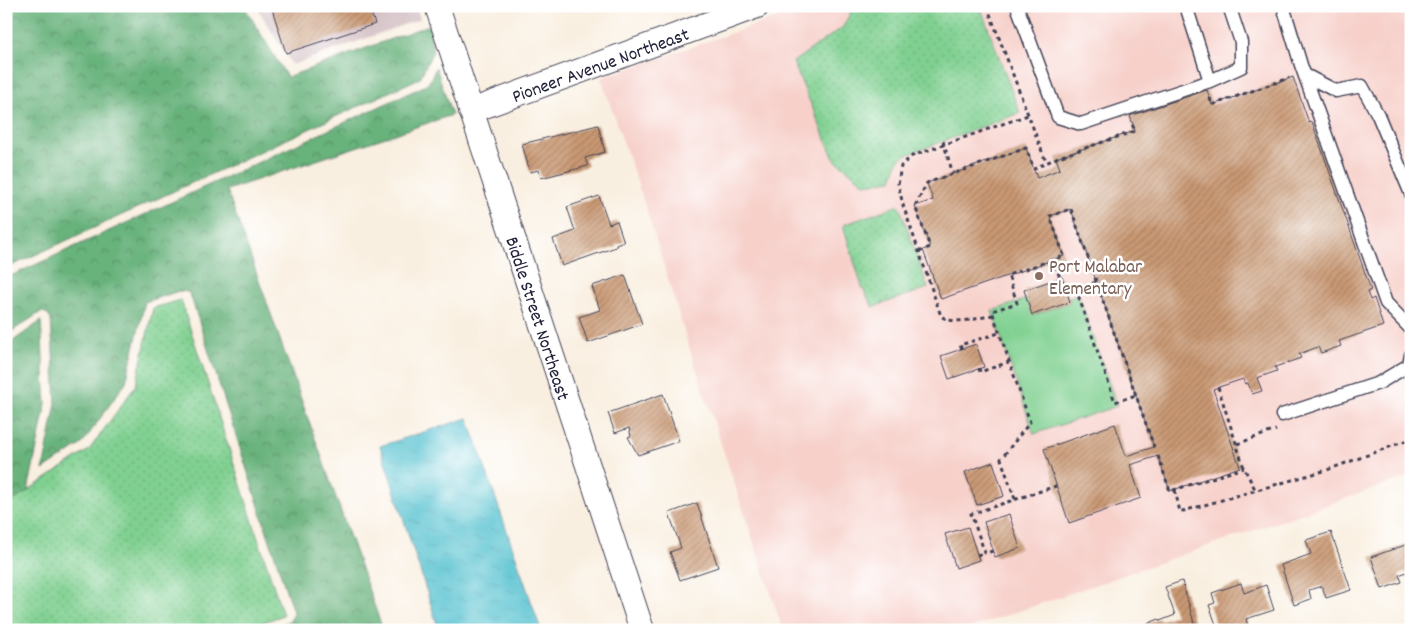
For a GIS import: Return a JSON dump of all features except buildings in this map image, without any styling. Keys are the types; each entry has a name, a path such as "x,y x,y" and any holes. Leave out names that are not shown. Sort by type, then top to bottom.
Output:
{"street":[{"name":"Biddle Street Northeast","path":"437,6 642,630"},
{"name":"Pioneer Avenue Northeast","path":"471,111 757,6"}],"lane":[{"path":"1017,6 1058,117 1081,124 1209,85 1241,67 1241,42 1229,6"},
{"path":"1186,6 1209,85"},
{"path":"1284,6 1304,73 1386,303 1411,329"},
{"path":"1304,73 1336,91 1362,86 1378,115 1411,194"},
{"path":"1284,414 1379,383 1409,365 1411,355"}],"path":[{"path":"987,6 1046,163"},
{"path":"1209,85 1212,105 1304,73"},
{"path":"993,315 947,321 941,316 901,198 898,184 901,166 912,156 944,143 987,127 1028,115"},
{"path":"919,252 930,247 915,206 926,183 1026,148 1034,169 1135,131 1130,116"},
{"path":"944,143 953,174"},
{"path":"1015,499 1001,460 1030,422 992,311 1017,302 1008,275 1064,256 1050,216 1071,209 1154,447"},
{"path":"1052,260 1062,277 1067,292 1096,282"},
{"path":"1076,289 1115,402 1136,395"},
{"path":"962,349 960,345 999,333"},
{"path":"979,368 980,372 1009,362"},
{"path":"1218,387 1244,468 1256,491"},
{"path":"1237,444 1285,426 1284,414"},
{"path":"1175,490 1180,512 1327,470 1411,439"},
{"path":"1158,456 1170,491 1244,468"},
{"path":"984,553 971,514 1056,486"},
{"path":"978,555 993,551"}],"shaded area":[{"path":"256,6 416,6 420,19 292,65"},
{"name":"Port Malabar Elementary","path":"811,6 1411,6 1411,476 964,630 783,630 690,350 644,202 601,78"}],"green space":[{"path":"6,6 244,6 287,77 429,25 433,51 420,78 9,267 6,264"},
{"path":"854,6 980,6 1020,113 906,155 898,161 892,180 865,184 834,159 793,62 843,27"},
{"path":"436,67 452,115 227,190 383,630 269,630 291,620 293,612 188,292 179,291 145,302 126,382 82,444 43,470 56,403 51,320 47,313 41,312 6,335 6,276 13,275 424,86 430,81"},
{"path":"899,205 928,288 873,307 862,287 843,225"},
{"path":"1078,294 1117,406 1034,434 992,311 1027,299 1033,315 1070,302 1069,297"},
{"path":"181,300 283,615 242,630 6,630 6,505 89,450 136,385 153,308"},
{"path":"41,321 46,404 28,491 6,505 6,346"}],"water":[{"path":"468,418 541,630 439,630 380,446"}],"place":[{"name":"Port Malabar Elementary","path":"1039,276"}]}
